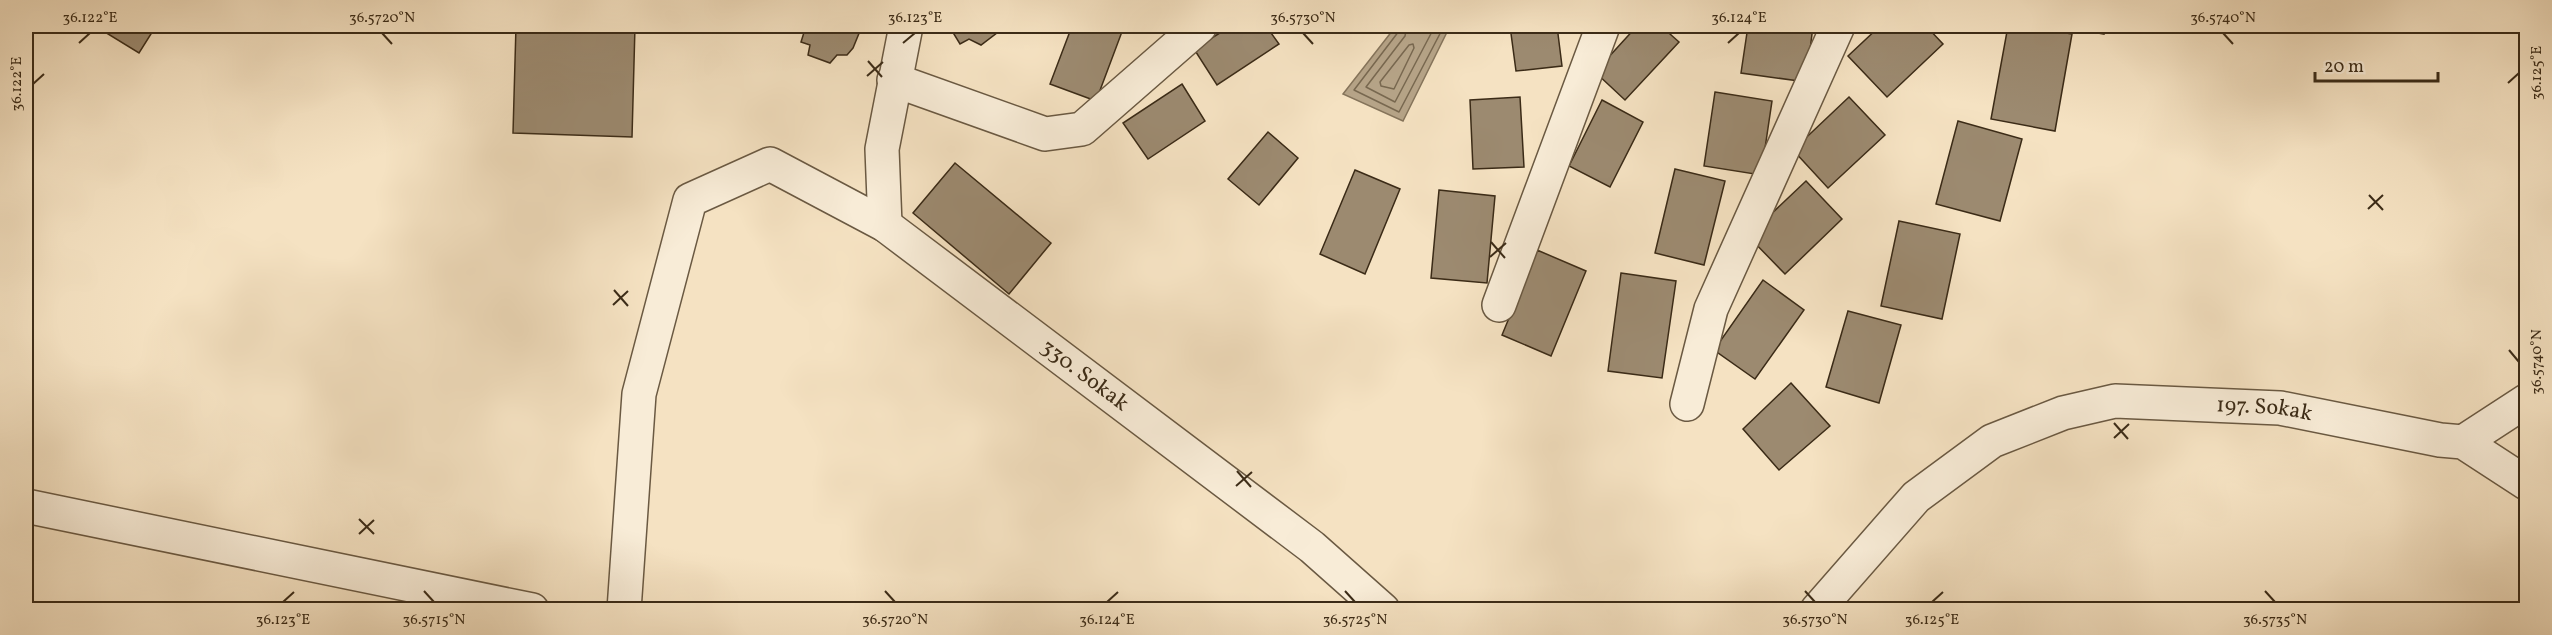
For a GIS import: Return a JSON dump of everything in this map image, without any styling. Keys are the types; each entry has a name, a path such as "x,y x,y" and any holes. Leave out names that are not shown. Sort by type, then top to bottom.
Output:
{"street":[{"path":"885,225 882,149 906,26"},
{"path":"894,80 1045,134 1082,129 1200,26"},
{"path":"1499,305 1603,26"},
{"path":"1687,404 1711,309 1839,26"},
{"name":"330. Sokak","path":"624,609 639,394 690,200 770,164 885,225 1312,547 1383,609"},
{"name":"197. Sokak","path":"1817,609 1917,497 1992,441 2063,413 2115,401 2280,408 2440,440 2463,442 2526,483"},
{"path":"2463,442 2526,401"},
{"path":"26,506 532,609"}],"water":[{"path":"1396,26 1450,26 1403,121 1343,94"}],"building":[{"path":"95,26 156,26 139,53"},
{"path":"516,26 635,26 632,137 513,133"},
{"path":"806,26 862,26 853,48 847,55 837,55 830,63 808,55 810,45 801,42"},
{"path":"949,26 1006,26 981,45 969,39 960,44"},
{"path":"1072,26 1114,26 1123,29 1096,101 1050,84"},
{"path":"1231,26 1266,26 1279,44 1217,85 1194,49"},
{"path":"1510,26 1557,26 1562,66 1516,71"},
{"path":"1637,26 1661,26 1679,42 1625,100 1595,72"},
{"path":"1748,26 1813,26 1806,82 1741,73"},
{"path":"1880,26 1926,26 1943,44 1887,97 1848,56"},
{"path":"2008,26 2025,26 2072,34 2055,131 1991,119"},
{"path":"2059,26 2105,26 2104,34"},
{"path":"1182,84 1205,121 1148,159 1123,123"},
{"path":"1715,92 1772,101 1761,175 1704,166"},
{"path":"1520,97 1524,167 1473,169 1470,100"},
{"path":"1849,97 1885,135 1828,188 1793,150"},
{"path":"1602,100 1643,122 1610,187 1569,166"},
{"path":"1958,121 2022,139 2000,221 1936,204"},
{"path":"1268,132 1298,158 1259,205 1228,179"},
{"path":"955,163 1051,243 1009,294 913,213"},
{"path":"1675,169 1725,181 1704,265 1655,253"},
{"path":"1355,170 1400,189 1365,274 1320,254"},
{"path":"1806,181 1842,219 1785,274 1748,236"},
{"path":"1439,190 1495,196 1487,283 1431,278"},
{"path":"1899,221 1960,234 1942,319 1881,306"},
{"path":"1537,250 1586,271 1551,356 1502,335"},
{"path":"1621,273 1676,281 1662,378 1608,371"},
{"path":"1763,280 1804,310 1755,379 1714,350"},
{"path":"1848,311 1901,325 1879,403 1826,387"},
{"path":"1791,383 1830,426 1779,470 1743,429"}]}
